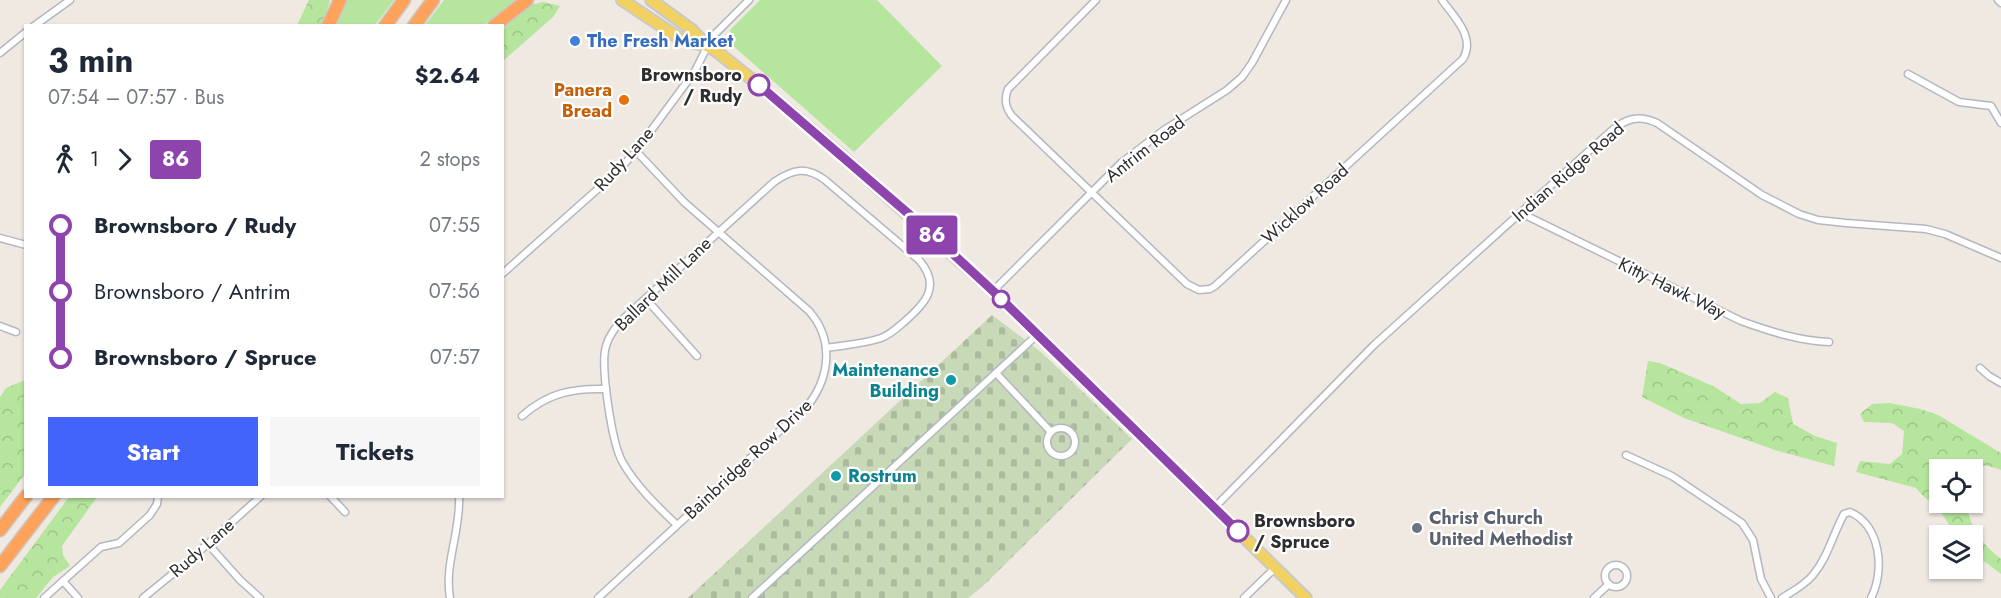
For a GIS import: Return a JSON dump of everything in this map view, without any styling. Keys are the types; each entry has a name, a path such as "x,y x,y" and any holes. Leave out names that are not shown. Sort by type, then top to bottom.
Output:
{"highway":[{"path":"329,24 340,0"},
{"path":"386,24 404,0"},
{"path":"415,24 433,0"},
{"path":"497,24 527,0"},
{"path":"0,530 24,498"},
{"path":"0,566 52,498"}],"main road":[{"path":"622,0 682,40 707,46"},
{"path":"651,0 692,30 707,46 751,78 993,291 1306,598"}],"street":[{"path":"37,24 70,0"},
{"name":"Rudy Lane","path":"504,272 617,172 636,151 695,71 712,37 749,0"},
{"path":"1092,193 1012,116 1005,99 1012,84 1096,0"},
{"name":"Antrim Road","path":"993,291 1122,163 1143,145 1227,90 1242,77 1286,0"},
{"name":"Wicklow Road","path":"1092,193 1187,284 1199,290 1210,289 1463,59 1468,47 1467,37 1442,0"},
{"path":"1998,0 2001,3"},
{"path":"0,53 24,34"},
{"path":"1908,74 1959,102 1991,106 2001,123"},
{"name":"Indian Ridge Road","path":"1215,507 1374,345 1619,124 1628,120 1640,118 1657,123 1762,195 1799,214 1818,220 1926,229 1945,234 2001,258"},
{"name":"Bainbridge Row Drive","path":"598,598 809,404 822,383 827,357 825,339 813,316 668,186 636,151"},
{"name":"Ballard Mill Lane","path":"677,525 630,474 621,460 613,434 606,389 605,352 610,336 623,319 774,182 790,173 800,171 812,172 842,195 919,260 930,280 929,294 921,306 892,333 873,340 826,348"},
{"name":"Kitty Hawk Way","path":"1521,213 1741,321 1764,329 1829,342"},
{"path":"0,238 24,245"},
{"path":"646,299 697,356"},
{"path":"0,326 16,332"},
{"path":"752,598 1038,334"},
{"path":"1980,368 2001,383"},
{"path":"996,373 1051,432"},
{"path":"522,416 541,401 558,394 606,389"},
{"path":"1059,428 1071,432 1075,439 1071,451 1064,455 1052,451 1047,440 1051,432 1059,428"},
{"path":"1626,455 1672,476 1742,523 1753,540 1761,579 1771,598"},
{"path":"44,598 101,547 119,543 150,515 157,504 158,498"},
{"name":"Rudy Lane","path":"143,598 259,498"},
{"path":"332,498 345,512"},
{"path":"450,598 448,574 458,521 459,498"},
{"path":"1782,598 1808,580 1817,569 1846,512 1855,514 1862,521 1875,543 1879,570 1877,584 1871,598"},
{"path":"208,544 240,580 260,598"},
{"path":"1244,598 1275,568"},
{"path":"63,581 78,598"},
{"path":"1594,598 1609,584"}],"green space":[{"path":"309,0 330,0 321,24 297,24"},
{"path":"344,0 394,0 376,24 333,24"},
{"path":"444,0 516,0 485,24 426,24"},
{"path":"760,0 877,0 942,66 854,152 731,44 730,30"},
{"path":"544,2 560,6 553,17 504,60 504,29 524,6"},
{"path":"992,315 1041,352 1132,439 982,587 968,598 688,598"},
{"path":"1648,361 1660,363 1715,387 1741,404 1760,403 1775,392 1788,398 1793,424 1815,436 1837,443 1834,466 1778,451 1684,418 1642,397"},
{"path":"24,380 24,475 0,507 0,397 6,388"},
{"path":"1890,403 1938,415 2001,453 2001,470 1983,466 1983,459 1929,459 1929,501 1916,488 1856,472 1860,461 1890,464 1902,454 1904,431 1892,423 1864,422 1860,414 1872,404"},
{"path":"68,498 96,498 62,546 63,555 70,566 53,577 36,598 0,598 0,590"},
{"path":"1941,513 1968,513 1973,525 1949,525"},
{"path":"1983,540 2001,559 2001,574 1983,560"}],"bus line":[{"name":"86","path":"759,85 925,228 993,291 1238,531"}],"place":[{"name":"The Fresh Market","path":"575,41"},
{"name":"Brownsboro / Rudy","path":"759,85"},
{"name":"Panera Bread","path":"624,100"},
{"name":"Maintenance Building","path":"951,380"},
{"name":"Rostrum","path":"836,476"},
{"name":"Christ Church United Methodist","path":"1417,528"},
{"name":"Brownsboro / Spruce","path":"1238,531"}]}
